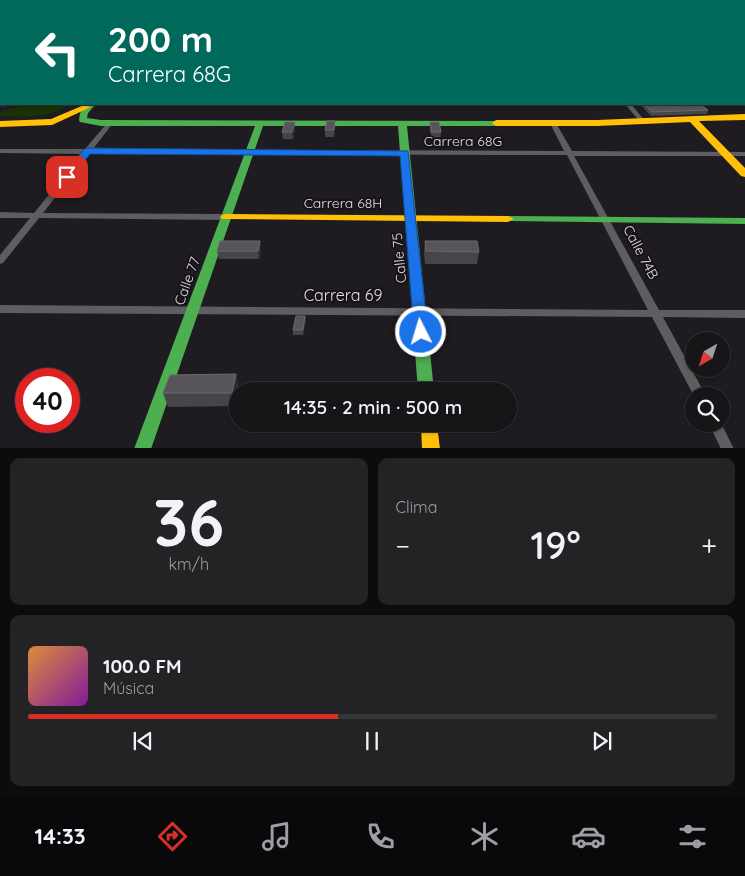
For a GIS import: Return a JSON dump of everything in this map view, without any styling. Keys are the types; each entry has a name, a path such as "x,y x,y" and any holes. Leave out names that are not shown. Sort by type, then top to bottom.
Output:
{"main road":[{"path":"0,122 27,121 48,117 75,105"},
{"path":"0,122 52,122 74,114 90,105"},
{"path":"91,105 84,113 82,120 92,123 553,123 643,122 745,117"},
{"path":"693,120 745,174"},
{"name":"Calle 77","path":"142,448 260,123"},
{"name":"Calle 75","path":"402,123 425,382"},
{"name":"Carrera 68H","path":"226,217 745,221"},
{"path":"430,432 431,448"}],"street":[{"path":"629,105 643,122"},
{"path":"0,261 110,123"},
{"name":"Calle 74B","path":"553,123 695,387"},
{"name":"Carrera 68G","path":"0,151 745,154"},
{"name":"Carrera 68H","path":"0,215 226,217"},
{"name":"Carrera 69","path":"0,309 745,314"},
{"path":"719,432 728,448"}],"green space":[{"path":"24,105 68,105 45,115 27,117 0,116 0,112"}],"building":[{"path":"645,105 701,105 708,110 652,112"},
{"path":"327,121 335,121 334,130 325,130"},
{"path":"285,122 295,122 292,132 282,132"},
{"path":"430,122 439,122 441,132 431,132"},
{"path":"220,241 260,241 258,251 217,251"},
{"path":"425,241 477,241 479,252 426,251"},
{"path":"296,316 305,316 303,330 293,330"},
{"path":"236,374 234,382 229,382 229,393 163,393 170,375"}],"traffic: fast":[{"path":"91,105 84,113 83,120 101,123 496,123"},
{"path":"142,448 260,123"},
{"path":"402,123 425,382"},
{"path":"508,219 745,221"}],"traffic: slow":[{"path":"0,124 52,122 87,107"},
{"path":"496,123 597,123 745,117"},
{"path":"693,120 745,174"},
{"path":"226,217 508,219"},
{"path":"430,432 431,448"}],"route":[{"path":"67,177 88,151 405,153 421,332"}]}
